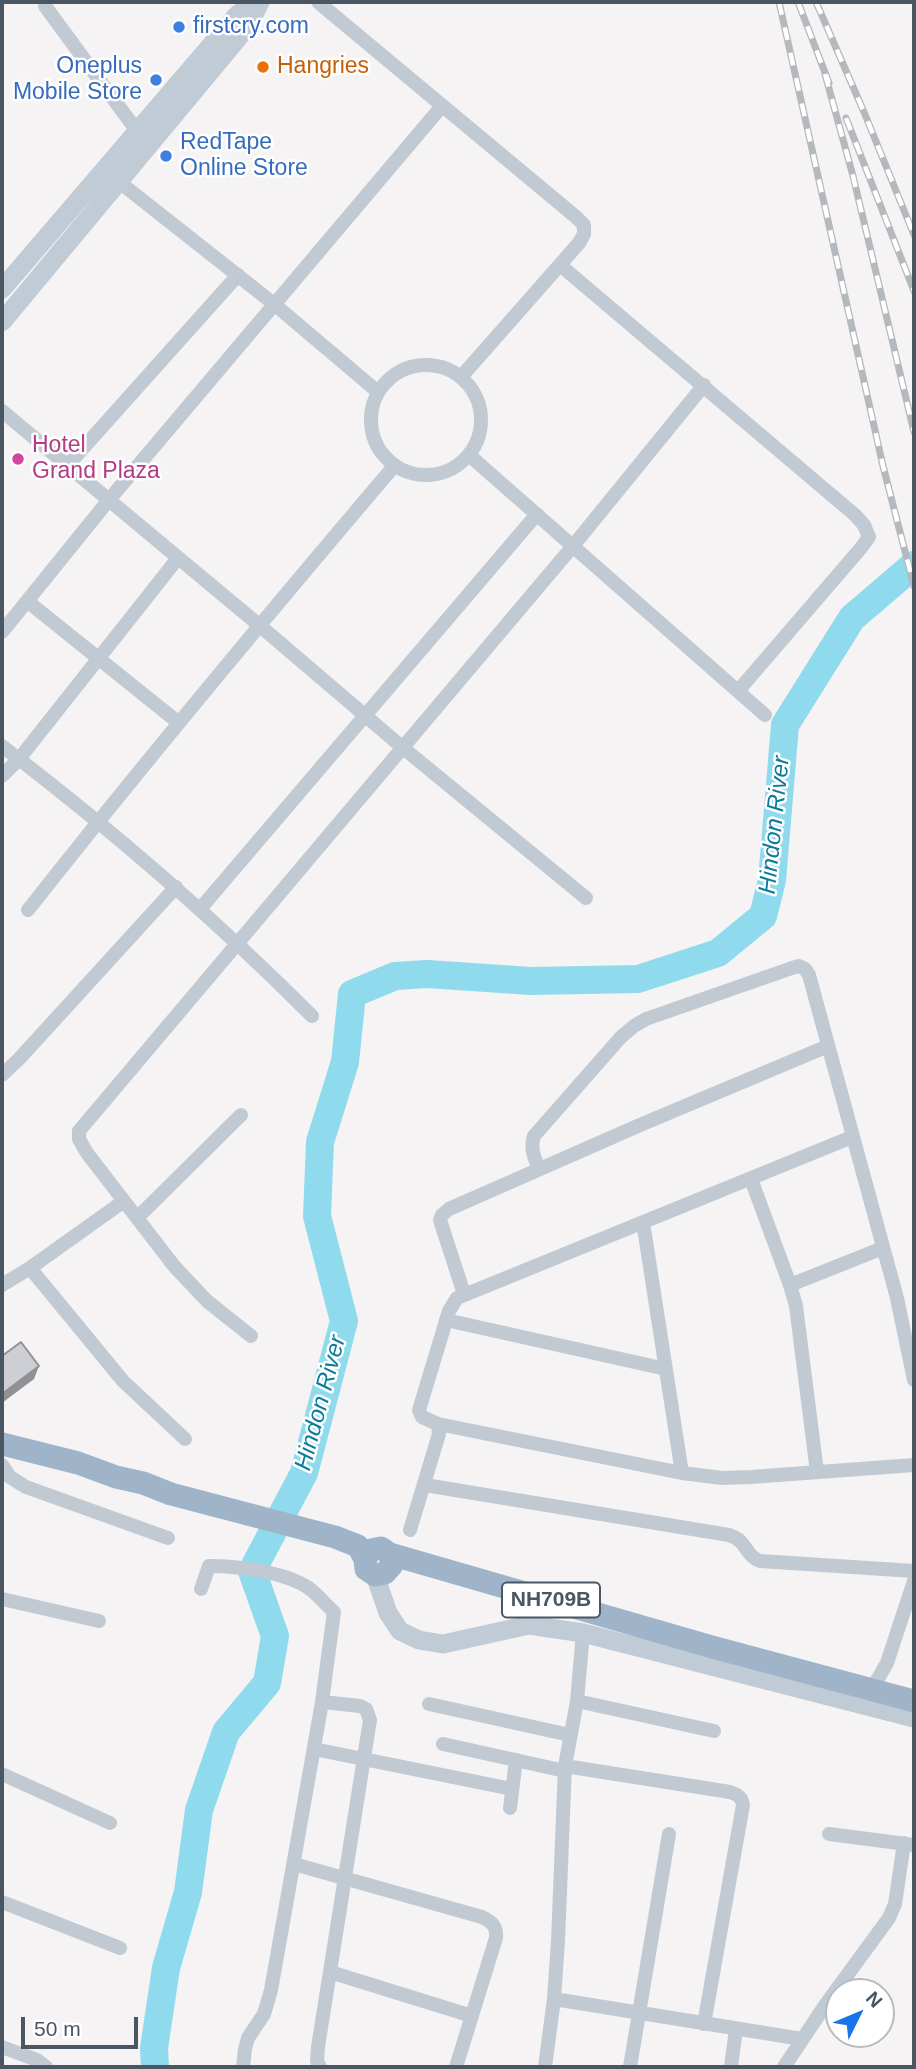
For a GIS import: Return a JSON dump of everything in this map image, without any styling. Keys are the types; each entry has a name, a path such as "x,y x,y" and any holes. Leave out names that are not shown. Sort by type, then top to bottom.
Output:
{"highway":[{"path":"2,1444 86,1465 171,1494 335,1537 358,1546 370,1567"},
{"path":"2,1462 85,1476 117,1477"},
{"name":"NH709B","path":"370,1567 367,1554 381,1548 390,1554 712,1647 914,1701"}],"main road":[{"path":"2,322 118,181 144,137 237,15 254,2"},
{"path":"2,289 249,25 260,2"},
{"path":"370,1567 388,1613 400,1631 419,1640 443,1644 529,1625 583,1633 914,1717"}],"street":[{"path":"318,2 584,225 584,234 579,243 461,377"},
{"path":"46,3 144,137"},
{"path":"2,632 108,501 442,106"},
{"path":"118,181 274,304 378,392"},
{"path":"560,265 855,514 864,525 869,537 738,691"},
{"path":"67,466 238,275"},
{"path":"425,365 444,368 461,377 472,390 479,406 481,423 477,440 469,455 457,466 434,474 410,472 395,465 383,454 375,440 371,424 372,408 378,392 390,378 407,368 425,365"},
{"path":"251,1336 207,1301 174,1266 87,1153 79,1139 79,1131 573,546 704,385"},
{"path":"2,411 586,898"},
{"path":"469,455 765,715"},
{"path":"28,910 178,723 395,465"},
{"path":"200,909 537,514"},
{"path":"2,776 19,759 178,558"},
{"path":"27,601 178,723"},
{"path":"2,746 176,887 238,942 312,1016"},
{"path":"2,1075 176,887"},
{"path":"539,1169 532,1152 534,1136 621,1037 634,1026 646,1019 799,966 805,969 904,1326 914,1380"},
{"path":"464,1294 440,1220 442,1214 449,1209 828,1046"},
{"path":"137,1218 240,1115"},
{"path":"852,1137 457,1298 446,1320 419,1410 422,1417 438,1424 682,1473 722,1478 914,1465"},
{"path":"751,1179 790,1285 799,1325 817,1472"},
{"path":"2,1285 124,1200"},
{"path":"643,1222 682,1473"},
{"path":"790,1285 883,1248"},
{"path":"30,1268 124,1381 185,1439"},
{"path":"446,1320 666,1369"},
{"path":"410,1530 439,1434 438,1424"},
{"path":"2,1462 10,1477 26,1487 168,1538"},
{"path":"425,1485 729,1535 737,1538 750,1555 760,1560 914,1571"},
{"path":"201,1589 209,1566 236,1566 276,1575 309,1588 334,1612 322,1702 269,1997 264,2014 248,2038 243,2067"},
{"path":"863,1704 887,1663 914,1581"},
{"path":"2,1599 99,1621"},
{"path":"545,2067 558,1941 565,1768 577,1701 583,1633"},
{"path":"577,1701 714,1731"},
{"path":"320,2067 317,2061 318,2047 370,1720 366,1709 360,1706 322,1702"},
{"path":"429,1704 570,1735"},
{"path":"443,1744 516,1760 739,1795 743,1805 704,2024"},
{"path":"314,1749 512,1790"},
{"path":"510,1808 516,1760"},
{"path":"2,1774 110,1823"},
{"path":"630,2067 669,1834"},
{"path":"785,2067 833,1993 889,1918 895,1904 909,1844 829,1834"},
{"path":"294,1864 492,1922 497,1930 496,1938 456,2067"},
{"path":"2,1902 120,1948"},
{"path":"330,1972 472,2017"},
{"path":"554,1999 802,2039"},
{"path":"731,2067 736,2029"},
{"path":"2,2047 37,2060 46,2067"}],"building":[{"path":"21,1342 39,1366 2,1394 2,1356"}],"waterway":[{"name":"Hindon River","path":"155,2067 154,2048 166,1968 188,1892 199,1810 226,1732 267,1683 275,1636 252,1571 304,1473 344,1321 317,1216 320,1142 345,1062 352,994 395,976 427,974 531,981 638,979 718,953 763,916 772,880 785,725 852,618 914,565"}],"railway":[{"path":"779,2 883,466 914,586"},
{"path":"798,2 829,83"},
{"path":"816,2 914,235"},
{"path":"825,74 853,176 914,432"},
{"path":"846,118 914,291"}],"place":[{"name":"firstcry.com","path":"179,27"},
{"name":"Hangries","path":"263,67"},
{"name":"Oneplus Mobile Store","path":"156,80"},
{"name":"RedTape Online Store","path":"166,156"},
{"name":"Hotel Grand Plaza","path":"18,459"}]}
